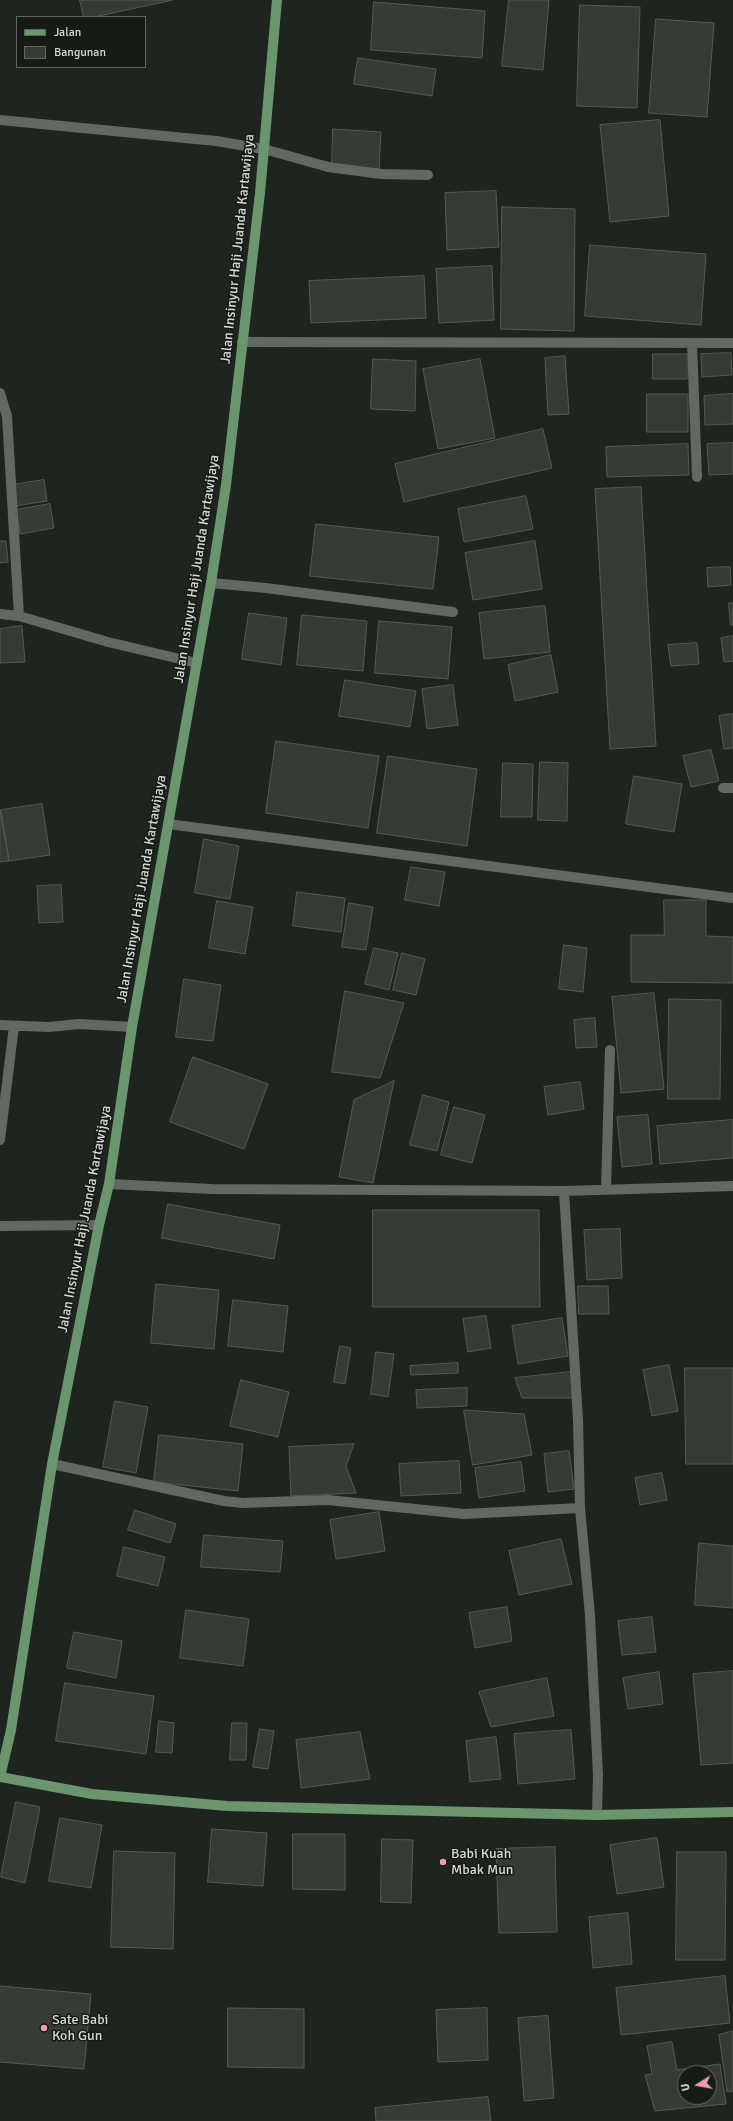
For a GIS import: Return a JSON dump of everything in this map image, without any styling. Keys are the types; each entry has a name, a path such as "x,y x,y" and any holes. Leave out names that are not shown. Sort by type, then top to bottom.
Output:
{"main road":[{"name":"Jalan Insinyur Haji Juanda Kartawijaya","path":"0,1777 12,1730 52,1464 99,1225 109,1184 132,1027 211,583 226,485 264,149 277,0"},
{"path":"0,1777 92,1794 227,1806 597,1815 733,1812"}],"street":[{"path":"0,120 216,141 264,149 328,167 381,174 428,175"},
{"path":"242,342 733,343"},
{"path":"692,343 696,477"},
{"path":"0,393 7,416 19,616"},
{"path":"211,583 266,588 453,612"},
{"path":"0,614 19,616 108,642 197,663"},
{"path":"168,824 733,898"},
{"path":"0,1025 49,1027 79,1024 132,1027"},
{"path":"0,1140 14,1026"},
{"path":"606,1189 610,1050"},
{"path":"109,1184 212,1189 564,1191 733,1186"},
{"path":"564,1191 577,1412 580,1508 590,1615 598,1775 597,1815"},
{"path":"3,1226 99,1225"},
{"path":"52,1464 224,1502 243,1503 328,1500 464,1514 580,1508"}],"building":[{"path":"80,0 173,0 99,16 84,16"},
{"path":"509,0 549,0 543,70 502,66"},
{"path":"374,2 485,11 482,58 371,50"},
{"path":"580,5 640,7 637,108 577,106"},
{"path":"656,19 714,23 707,117 649,113"},
{"path":"358,58 436,69 432,96 354,84"},
{"path":"660,120 669,216 610,222 600,125"},
{"path":"333,129 381,132 379,169 332,166"},
{"path":"496,191 499,247 447,250 445,193"},
{"path":"502,207 575,209 574,331 501,329"},
{"path":"590,245 706,254 701,325 585,316"},
{"path":"492,266 494,320 439,323 436,269"},
{"path":"424,276 426,318 311,323 309,281"},
{"path":"731,353 732,375 702,377 701,354"},
{"path":"653,354 687,354 687,379 653,379"},
{"path":"565,356 569,414 548,415 545,358"},
{"path":"373,359 416,361 415,411 371,409"},
{"path":"480,359 495,438 438,449 423,369"},
{"path":"647,394 688,394 688,432 647,432"},
{"path":"733,394 733,424 705,425 704,396"},
{"path":"543,429 552,468 404,502 395,464"},
{"path":"733,443 733,474 709,475 707,444"},
{"path":"688,444 689,475 607,477 606,447"},
{"path":"44,480 47,501 15,506 12,485"},
{"path":"641,487 656,746 610,749 595,489"},
{"path":"526,496 533,529 464,542 458,509"},
{"path":"50,504 54,528 20,534 16,510"},
{"path":"316,524 439,537 433,589 310,576"},
{"path":"0,541 6,541 8,562 0,563"},
{"path":"535,541 542,589 473,600 465,553"},
{"path":"730,567 731,585 708,587 707,568"},
{"path":"729,603 733,603 733,625 731,625"},
{"path":"545,606 550,652 484,659 479,613"},
{"path":"249,613 287,618 281,665 242,659"},
{"path":"302,615 367,621 363,671 297,665"},
{"path":"379,621 452,627 448,679 375,673"},
{"path":"22,626 25,662 0,663 0,629"},
{"path":"733,636 733,661 724,662 721,638"},
{"path":"697,643 699,664 671,666 668,645"},
{"path":"551,655 558,692 515,701 508,665"},
{"path":"345,680 416,691 410,727 339,716"},
{"path":"453,685 458,725 427,729 422,689"},
{"path":"733,714 733,748 724,749 719,716"},
{"path":"276,741 379,756 368,828 266,813"},
{"path":"711,750 719,781 691,787 683,756"},
{"path":"388,756 477,769 467,846 377,833"},
{"path":"540,762 568,763 567,821 538,820"},
{"path":"503,763 533,764 532,817 501,817"},
{"path":"634,776 682,784 674,832 626,824"},
{"path":"42,804 50,855 9,861 1,810"},
{"path":"0,810 9,861 0,862"},
{"path":"204,839 239,846 230,899 195,893"},
{"path":"411,867 445,872 439,906 405,900"},
{"path":"61,885 63,922 39,923 37,886"},
{"path":"297,892 345,898 341,932 293,926"},
{"path":"664,900 706,900 706,936 733,937 733,983 631,982 631,935 664,935"},
{"path":"217,901 253,907 245,954 209,948"},
{"path":"349,903 373,907 366,950 342,947"},
{"path":"564,945 587,948 583,992 559,989"},
{"path":"374,948 398,953 389,990 365,984"},
{"path":"402,953 425,959 416,995 393,990"},
{"path":"184,979 221,985 213,1041 176,1037"},
{"path":"345,991 404,1003 380,1078 332,1072"},
{"path":"654,993 664,1089 621,1093 612,997"},
{"path":"669,999 721,1000 720,1099 668,1099"},
{"path":"595,1018 597,1047 576,1048 574,1020"},
{"path":"193,1057 268,1084 244,1149 170,1122"},
{"path":"394,1081 373,1183 339,1177 354,1100"},
{"path":"580,1082 584,1109 548,1115 544,1087"},
{"path":"423,1095 449,1102 437,1151 410,1145"},
{"path":"454,1107 485,1115 472,1163 441,1155"},
{"path":"648,1115 652,1164 622,1167 617,1117"},
{"path":"733,1120 733,1158 660,1164 657,1126"},
{"path":"168,1204 280,1225 274,1259 162,1238"},
{"path":"373,1210 539,1210 540,1307 373,1307"},
{"path":"620,1229 622,1278 587,1280 584,1230"},
{"path":"156,1284 219,1290 214,1349 151,1343"},
{"path":"578,1286 608,1286 609,1314 579,1314"},
{"path":"233,1300 288,1306 283,1352 228,1346"},
{"path":"486,1316 491,1348 468,1352 463,1319"},
{"path":"562,1318 568,1356 518,1364 512,1326"},
{"path":"340,1346 351,1348 345,1384 334,1382"},
{"path":"376,1352 394,1354 388,1397 371,1394"},
{"path":"458,1363 458,1373 411,1375 410,1366"},
{"path":"669,1365 678,1411 652,1416 643,1370"},
{"path":"685,1368 733,1368 733,1464 686,1464"},
{"path":"571,1372 573,1398 522,1398 515,1378"},
{"path":"241,1380 289,1392 278,1437 230,1426"},
{"path":"467,1388 467,1406 417,1408 416,1390"},
{"path":"115,1401 148,1407 136,1473 103,1467"},
{"path":"464,1410 524,1414 532,1455 473,1465"},
{"path":"159,1435 243,1444 238,1491 154,1482"},
{"path":"354,1444 346,1466 356,1493 291,1496 289,1447"},
{"path":"569,1451 574,1489 548,1492 544,1454"},
{"path":"459,1461 461,1493 401,1496 399,1464"},
{"path":"521,1462 525,1491 479,1498 475,1468"},
{"path":"662,1473 667,1500 640,1505 635,1478"},
{"path":"135,1510 176,1524 170,1543 128,1530"},
{"path":"379,1512 385,1551 336,1559 330,1520"},
{"path":"204,1535 283,1541 280,1572 201,1567"},
{"path":"561,1539 572,1584 519,1595 509,1551"},
{"path":"699,1543 733,1546 733,1608 695,1605"},
{"path":"124,1547 165,1557 158,1586 117,1576"},
{"path":"507,1607 512,1641 475,1648 469,1613"},
{"path":"186,1610 249,1619 243,1666 180,1658"},
{"path":"652,1617 656,1652 622,1655 618,1621"},
{"path":"74,1632 122,1641 116,1678 67,1668"},
{"path":"733,1671 733,1763 701,1765 693,1674"},
{"path":"659,1672 663,1704 628,1709 623,1678"},
{"path":"547,1678 554,1716 491,1727 479,1692"},
{"path":"65,1683 154,1696 146,1754 56,1741"},
{"path":"159,1721 174,1723 172,1753 156,1752"},
{"path":"232,1723 247,1723 246,1760 230,1760"},
{"path":"260,1729 274,1731 268,1769 253,1767"},
{"path":"571,1730 575,1779 518,1784 514,1734"},
{"path":"360,1732 370,1779 301,1788 296,1740"},
{"path":"496,1737 501,1779 470,1782 466,1741"},
{"path":"16,1802 40,1807 25,1883 1,1877"},
{"path":"60,1818 102,1825 91,1888 49,1881"},
{"path":"212,1829 267,1833 263,1886 208,1882"},
{"path":"293,1834 345,1834 345,1890 293,1889"},
{"path":"657,1838 664,1887 617,1894 610,1845"},
{"path":"382,1839 413,1840 411,1903 381,1902"},
{"path":"555,1847 557,1932 499,1933 496,1849"},
{"path":"114,1851 175,1853 173,1949 111,1947"},
{"path":"677,1852 726,1852 725,1960 676,1960"},
{"path":"628,1913 632,1964 593,1968 589,1917"},
{"path":"725,1976 730,2023 621,2035 616,1988"},
{"name":"Sate Babi Koh Gun","path":"0,1986 91,1994 84,2069 0,2062"},
{"path":"228,2008 304,2009 304,2068 228,2067"},
{"path":"487,2008 488,2060 438,2062 436,2010"},
{"path":"548,2016 554,2098 524,2101 518,2018"},
{"path":"733,2031 733,2091 727,2092 719,2035"},
{"path":"672,2042 677,2070 677,2105 716,2105 655,2111 645,2075 652,2074 647,2046"},
{"path":"720,2064 726,2104 717,2105 717,2065 713,2065"},
{"path":"488,2097 491,2121 376,2121 375,2108"}],"place":[{"name":"Babi Kuah Mbak Mun","path":"443,1862"},
{"name":"Sate Babi Koh Gun","path":"44,2028"}]}
